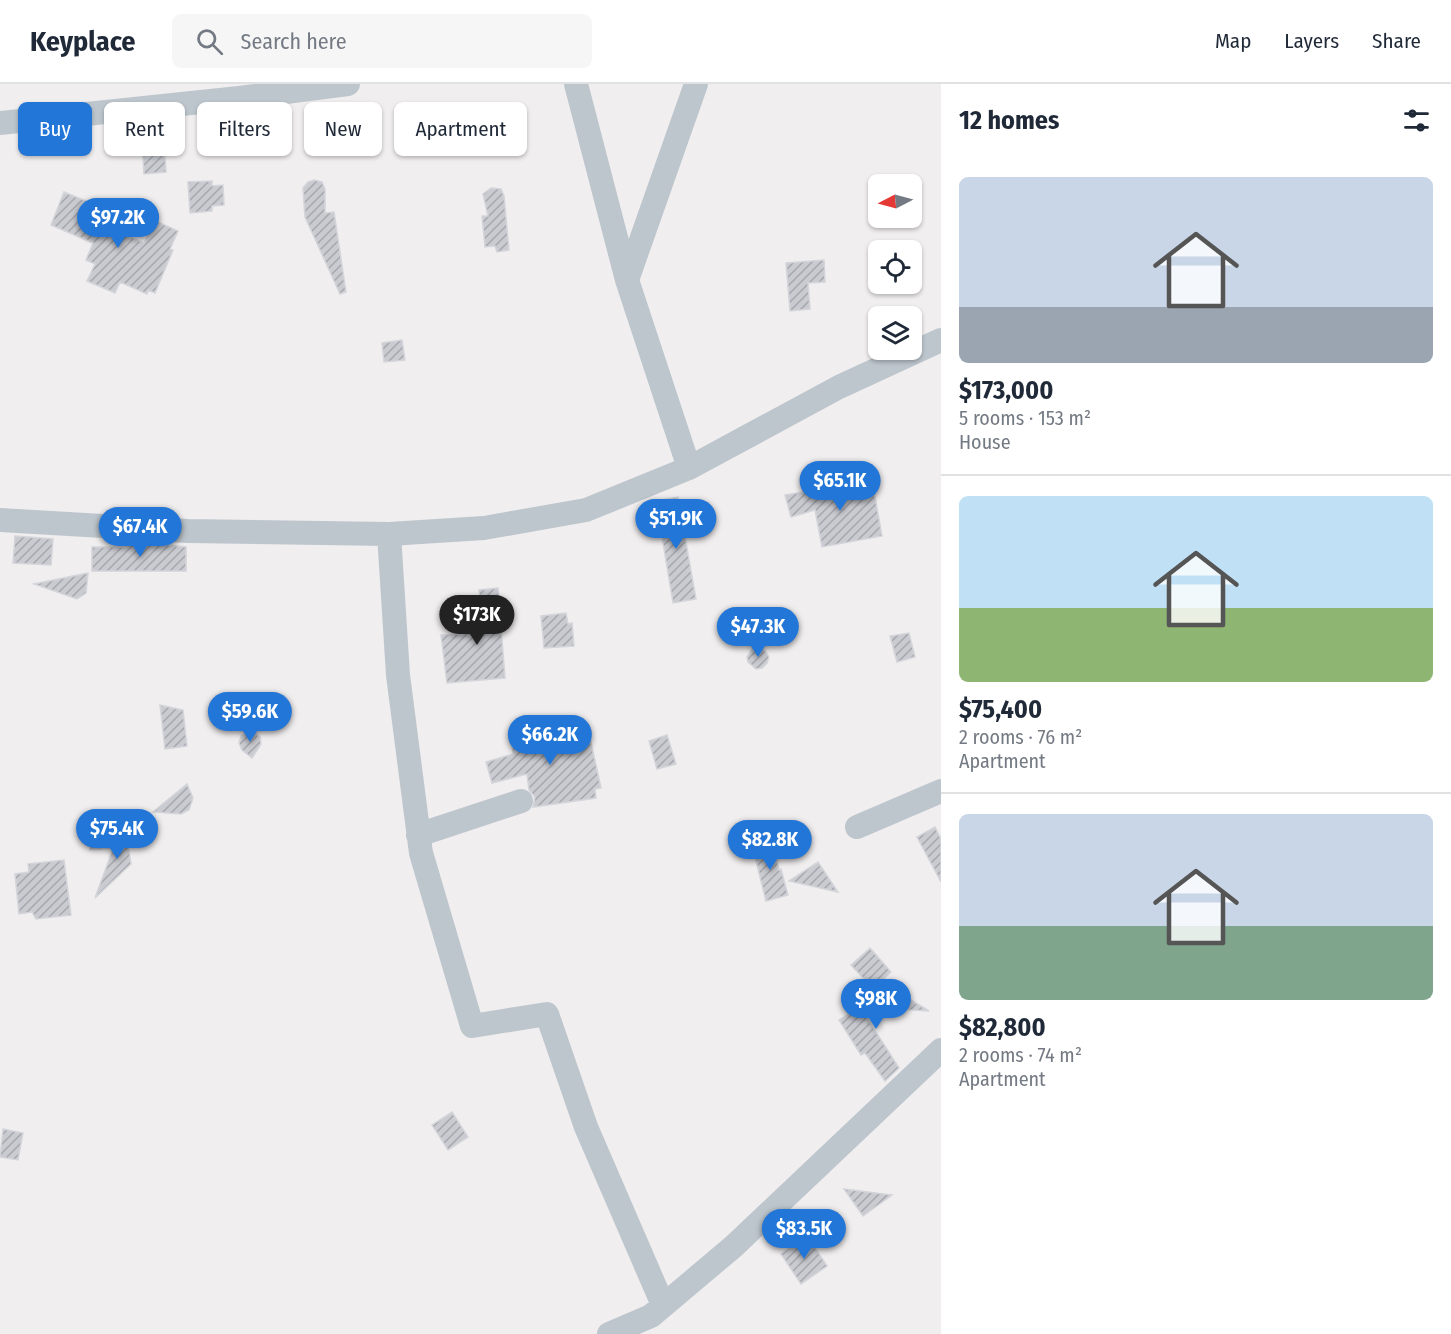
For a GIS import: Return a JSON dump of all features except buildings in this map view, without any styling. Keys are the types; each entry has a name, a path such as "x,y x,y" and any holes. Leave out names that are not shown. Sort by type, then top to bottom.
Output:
{"street":[{"path":"0,123 238,91 348,84"},
{"path":"576,84 627,280 688,468"},
{"path":"627,280 696,84"},
{"path":"0,520 188,531 389,534 484,528 586,510 688,468 839,387 941,340"},
{"path":"389,534 398,675 421,853 472,1026 547,1014 586,1127 663,1305"},
{"path":"857,827 941,791"},
{"path":"418,835 521,801"},
{"path":"609,1334 651,1316 734,1245 941,1050"}]}
